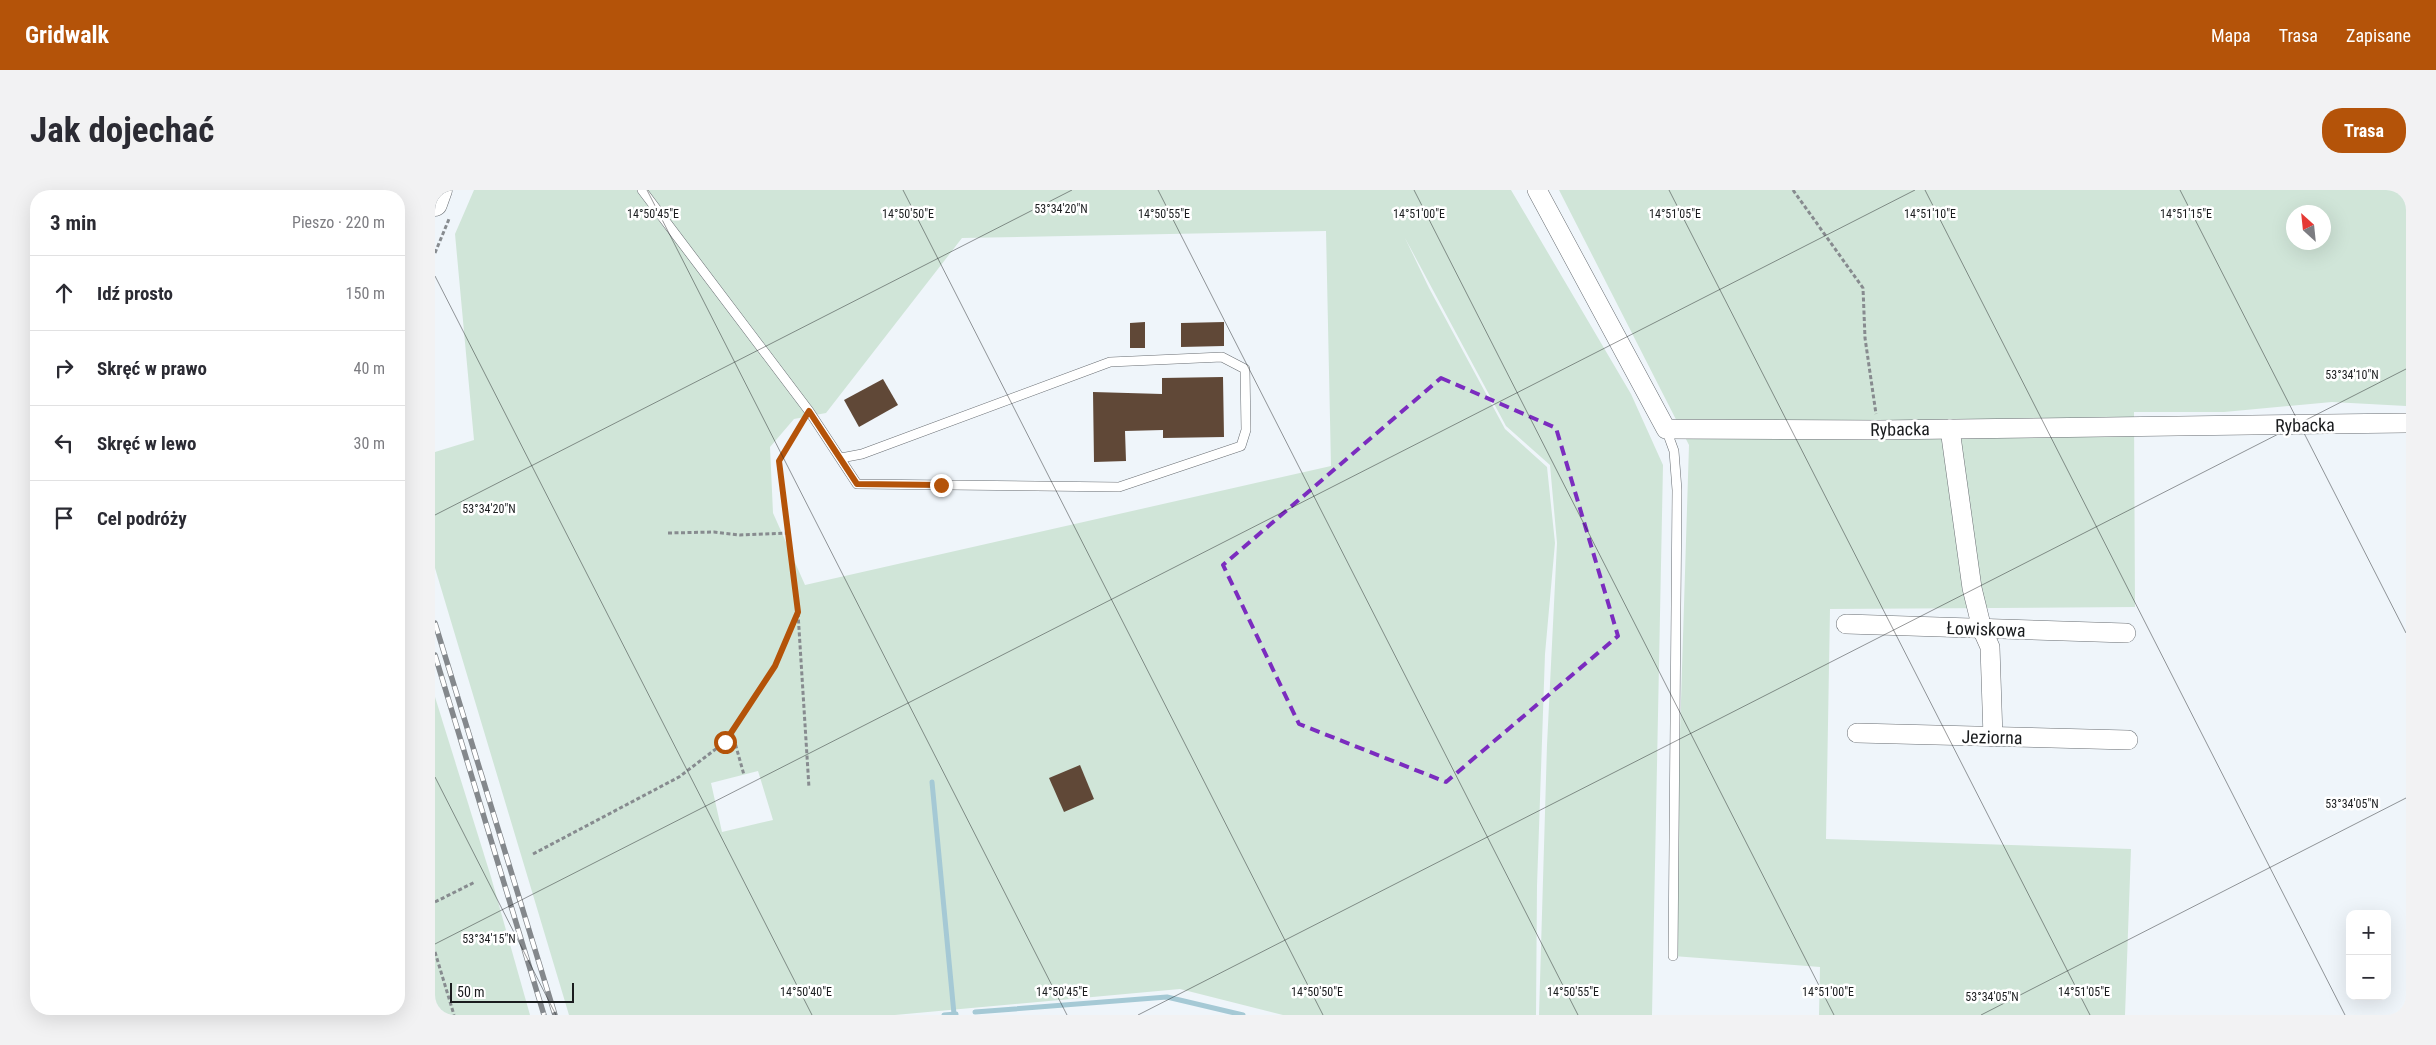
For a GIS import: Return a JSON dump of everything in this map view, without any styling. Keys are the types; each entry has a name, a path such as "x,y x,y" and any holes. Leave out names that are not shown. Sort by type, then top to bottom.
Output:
{"street":[{"path":"440,190 443,210"},
{"path":"1537,190 1667,429"},
{"name":"Rybacka","path":"1667,429 1879,430 2406,422"},
{"path":"1950,429 1972,588 1982,629 1990,647 1993,737"},
{"name":"Łowiskowa","path":"1846,624 2126,634"},
{"name":"Jeziorna","path":"1857,733 2128,740"}],"lane":[{"path":"642,190 809,411 857,484 1119,487 1241,446 1246,430 1245,369 1222,357 1110,362 862,454 841,458"},
{"path":"1667,429 1674,451 1677,490 1673,956"}],"path":[{"path":"1793,190 1863,288 1865,338 1879,430"},
{"path":"435,253 443,210"},
{"path":"809,411 779,461 798,612 809,788"},
{"path":"668,532 714,532 740,535 788,533"},
{"path":"533,854 679,777 725,742 775,666 798,612"},
{"path":"732,732 744,775"},
{"path":"435,902 475,882"},
{"path":"435,952 454,1015"}],"highlighted area":[{"path":"1441,378 1556,428 1618,636 1446,782 1299,724 1223,565"}],"green space":[{"path":"474,190 1511,190 1631,394 1663,465 1652,1015 1539,1015 1547,745 1557,543 1550,465 1506,426 1405,238 1429,288 1505,429 1547,467 1555,543 1545,654 1537,886 1536,1015 1283,1015 1180,989 895,1015 569,1015 435,568 435,452 474,440 455,234","holes":["1326,231 1331,466 805,585 773,513 770,447 794,419 826,413 962,238","758,771 773,820 722,832 711,783"]},
{"path":"1559,190 2406,190 2406,406 2332,402 2224,412 2134,412 2135,607 1830,609 1826,839 2131,849 2125,1015 1819,1015 1820,967 1673,956 1689,445"},
{"path":"435,697 491,877 530,1015 435,1015"}],"building":[{"path":"1145,322 1145,348 1130,348 1130,323"},
{"path":"1224,322 1224,346 1181,347 1181,323"},
{"path":"1223,377 1224,437 1163,438 1163,430 1125,431 1126,461 1094,462 1093,392 1162,394 1162,378"},
{"path":"883,379 898,405 859,427 844,400"},
{"path":"1080,765 1094,799 1064,812 1049,778"}],"waterway":[{"path":"932,782 954,1014"},
{"path":"975,1012 1167,997 1243,1015"},
{"path":"944,1015 956,1014"}],"railway":[{"path":"435,623 555,1015"},
{"path":"435,655 544,1015"}],"route":[{"path":"725,742 775,666 798,612 779,461 809,411 857,484 941,485"}]}
